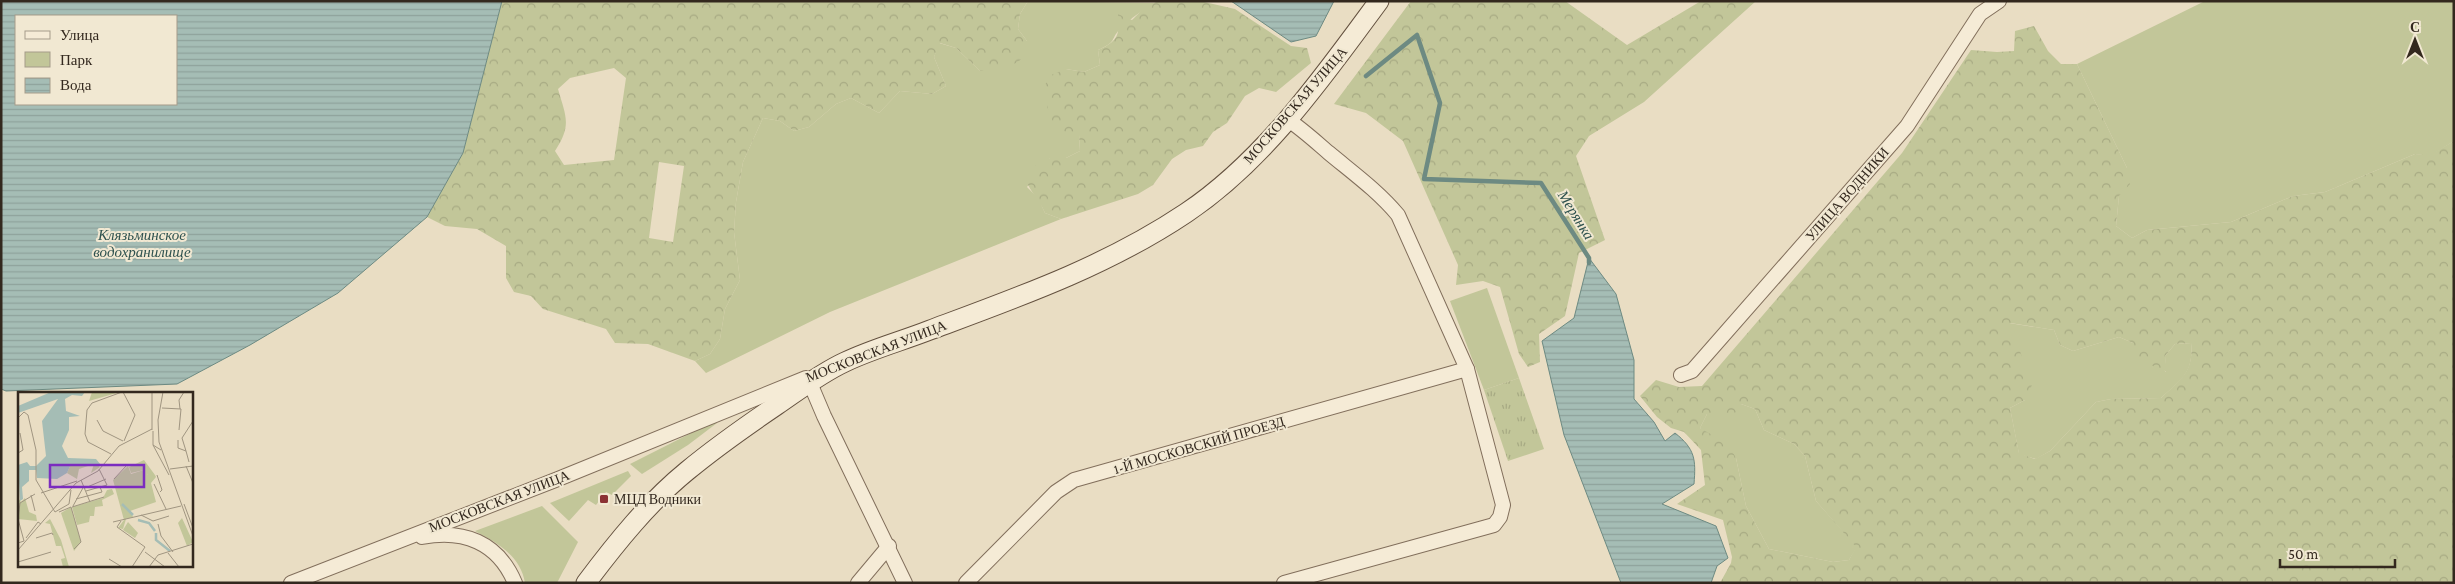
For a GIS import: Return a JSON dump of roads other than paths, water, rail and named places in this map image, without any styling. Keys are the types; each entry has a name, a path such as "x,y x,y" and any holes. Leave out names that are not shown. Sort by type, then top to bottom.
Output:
{"main road":[{"name":"МОСКОВСКАЯ УЛИЦА","path":"845,362 1048,286 1141,242 1188,211 1242,167 1287,119 1379,1"},
{"path":"586,583 630,528 686,472 747,425 810,382 845,362"}],"street":[{"name":"УЛИЦА ВОДНИКИ","path":"1680,374 1692,371 1907,126 1980,14 1999,1"},
{"path":"1284,583 1320,578 1494,525 1500,517 1503,505 1467,369 1398,215 1382,196 1287,119"},
{"name":"МОСКОВСКАЯ УЛИЦА","path":"291,583 558,479 845,362"},
{"name":"1-Й МОСКОВСКИЙ ПРОЕЗД","path":"966,583 1056,492 1074,480 1467,369"},
{"path":"810,382 824,416 889,546 905,583"},
{"path":"390,543 438,534 461,535 484,544 500,558 514,583"},
{"path":"858,583 889,546"}],"water":[{"name":"Клязьминское водохранилище","path":"1,1 502,1 463,153 427,217 338,293 250,345 177,384 6,391 1,389"},
{"path":"1231,1 1334,1 1316,36 1291,42"},
{"path":"1589,258 1616,294 1634,360 1634,399 1654,422 1665,441 1675,433 1687,444 1693,455 1695,468 1694,484 1662,504 1716,526 1728,558 1717,566 1711,583 1621,583 1564,435 1542,341 1574,318"}],"waterway":[{"name":"Мерянка","path":"1366,76 1417,35 1440,103 1424,179 1541,183 1589,258 1589,263"}],"place":[{"name":"МЦД Водники","path":"604,499"}]}
